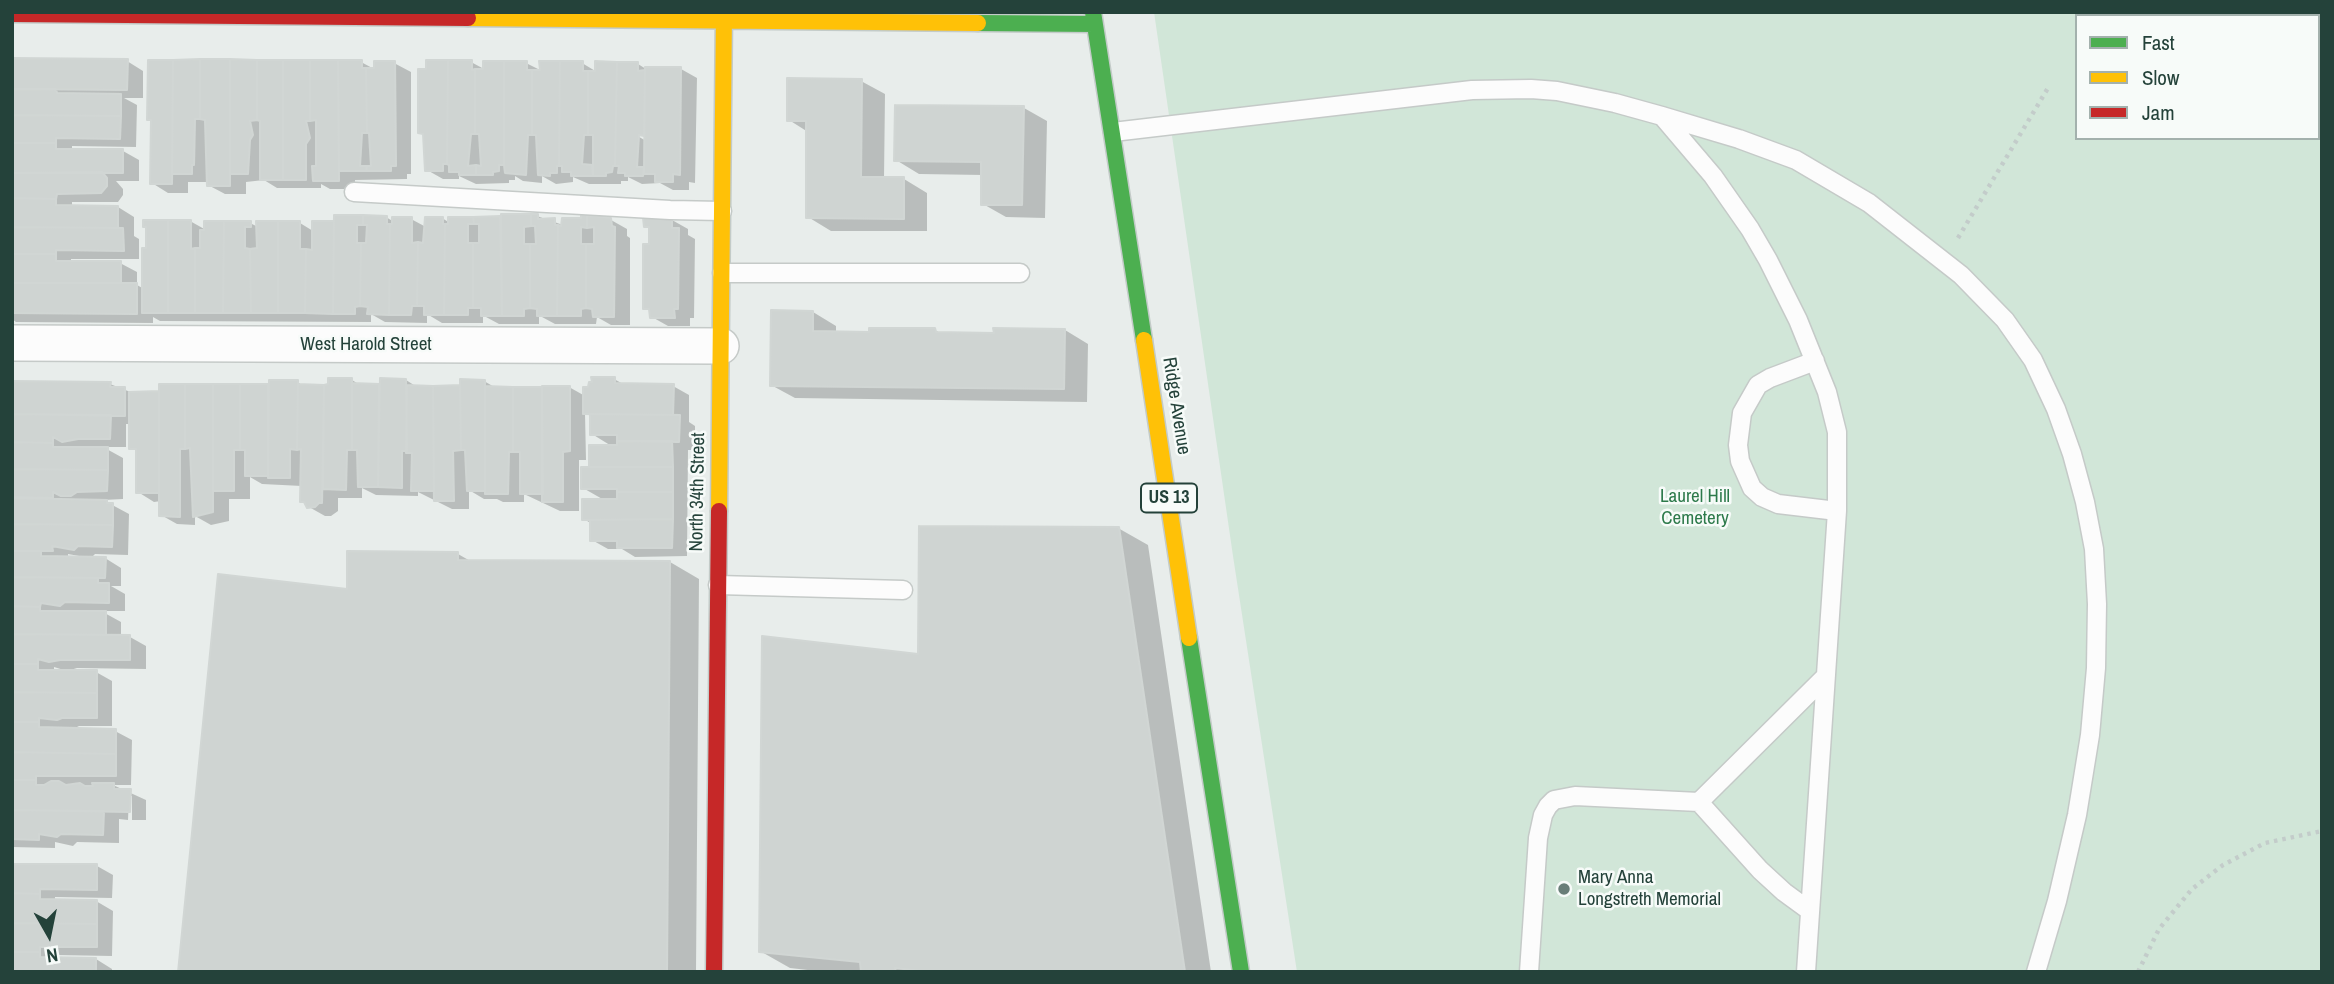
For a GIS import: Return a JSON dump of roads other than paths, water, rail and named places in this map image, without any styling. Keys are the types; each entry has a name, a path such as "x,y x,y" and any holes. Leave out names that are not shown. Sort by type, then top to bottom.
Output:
{"street":[{"path":"12,14 1094,18"},
{"name":"North 34th Street","path":"714,972 724,16"},
{"name":"Ridge Avenue","path":"1094,18 1241,972"},
{"name":"West Harold Street","path":"12,343 720,346"}],"lane":[{"path":"1113,132 1437,94 1531,89 1584,96 1739,139 1796,160 1869,203 1945,261 2005,320 2034,360 2072,454 2094,549 2096,668 2090,735 2077,815 2057,901 2036,972"},
{"path":"1662,116 1713,176 1750,229 1783,288 1828,392 1837,432 1837,511 1806,972"},
{"path":"354,192 670,211 722,211"},
{"path":"722,273 1020,273"},
{"path":"1815,361 1758,385 1742,413 1738,445 1740,461 1752,488 1762,497 1778,504 1837,511"},
{"path":"718,585 903,590"},
{"path":"1699,802 1826,676"},
{"path":"1529,972 1538,838 1543,815 1554,800 1575,796 1699,802 1760,870 1810,911"}],"place":[{"name":"Mary Anna Longstreth Memorial","path":"1564,889"}],"park label":[{"name":"Laurel Hill Cemetery","path":"1695,508"}]}
